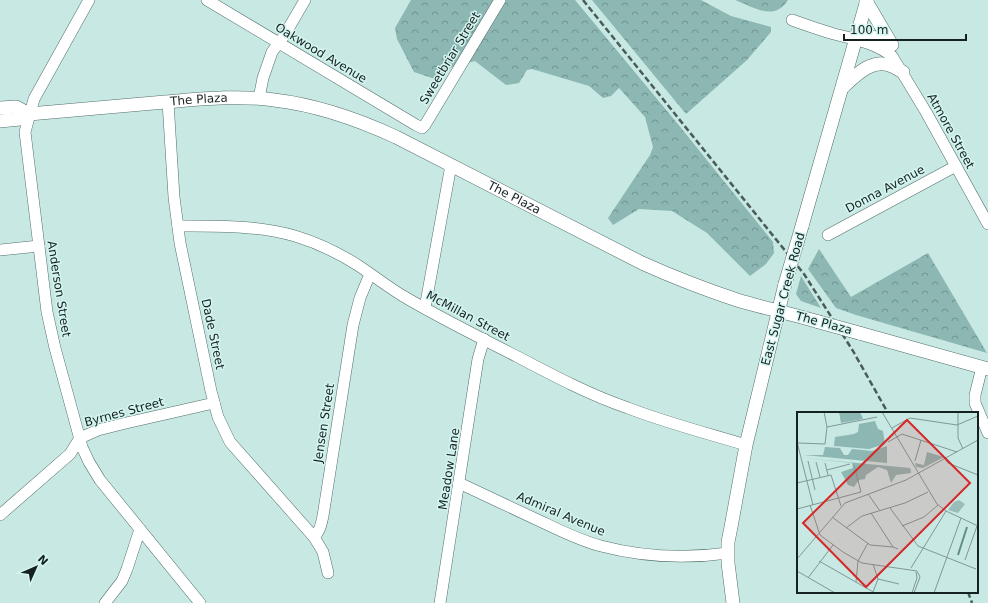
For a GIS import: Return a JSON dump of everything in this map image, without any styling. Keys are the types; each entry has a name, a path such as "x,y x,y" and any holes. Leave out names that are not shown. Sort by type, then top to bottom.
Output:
{"main road":[{"name":"East Sugar Creek Road","path":"733,603 729,576 728,553 731,527 746,445 778,310 867,1"},
{"path":"867,1 892,45"},
{"path":"842,88 860,71 870,66 881,64 890,65 903,72"},
{"name":"The Plaza","path":"0,121 20,119 29,114 194,100 259,98 314,107 364,122 642,263 698,286 738,300 985,368"},
{"name":"The Plaza","path":"0,108 16,107 29,114"}],"street":[{"name":"Anderson Street","path":"89,0 34,99 25,132 50,328 85,455 93,470 200,603"},
{"name":"Oakwood Avenue","path":"207,0 422,128"},
{"path":"259,98 270,56 284,36 305,0"},
{"name":"Sweetbriar Street","path":"422,128 430,118 500,0"},
{"name":"Atmore Street","path":"792,20 856,39 884,50 892,56 926,112 988,224"},
{"name":"Atmore Street","path":"856,39 874,36 884,39 892,45 898,56 903,72"},
{"name":"Dade Street","path":"168,102 173,191 178,226 214,403 220,422 230,442 314,538"},
{"path":"425,308 451,165"},
{"name":"Donna Avenue","path":"828,235 956,166"},
{"name":"McMillan Street","path":"178,226 237,226 281,233 308,241 358,265 402,295 425,308 565,381 626,408 675,425 746,445"},
{"path":"0,250 39,246"},
{"name":"Jensen Street","path":"314,538 321,526 323,516 353,325 360,298 370,274"},
{"name":"Meadow Lane","path":"440,603 460,483 478,359 484,339"},
{"path":"985,368 975,395 975,403 988,433"},
{"name":"Byrnes Street","path":"0,515 70,454 80,438 98,430 214,403"},
{"name":"Admiral Avenue","path":"460,483 568,534 601,546 634,553 670,557 697,557 728,553"},
{"path":"105,603 122,580 140,530"},
{"path":"314,538 323,552 328,573"}],"green space":[{"path":"411,0 575,0 773,242 774,253 766,264 750,276 707,233 672,211 639,209 613,225 608,218 650,155 653,147 645,117 619,88 611,96 603,98 589,86 532,69 527,70 519,83 506,85 475,61 452,67 435,79 414,72 397,39 395,28"},
{"path":"592,0 701,0 731,16 771,27 771,32 747,60 686,114"},
{"path":"735,0 788,0 782,7 770,12 756,9"},
{"path":"819,249 851,297 928,253 987,353 836,308 808,269"},
{"path":"801,276 821,308 801,301 796,294"}],"railway":[{"path":"583,0 804,274 853,351 887,412"},
{"path":"968,593 972,603"}]}
